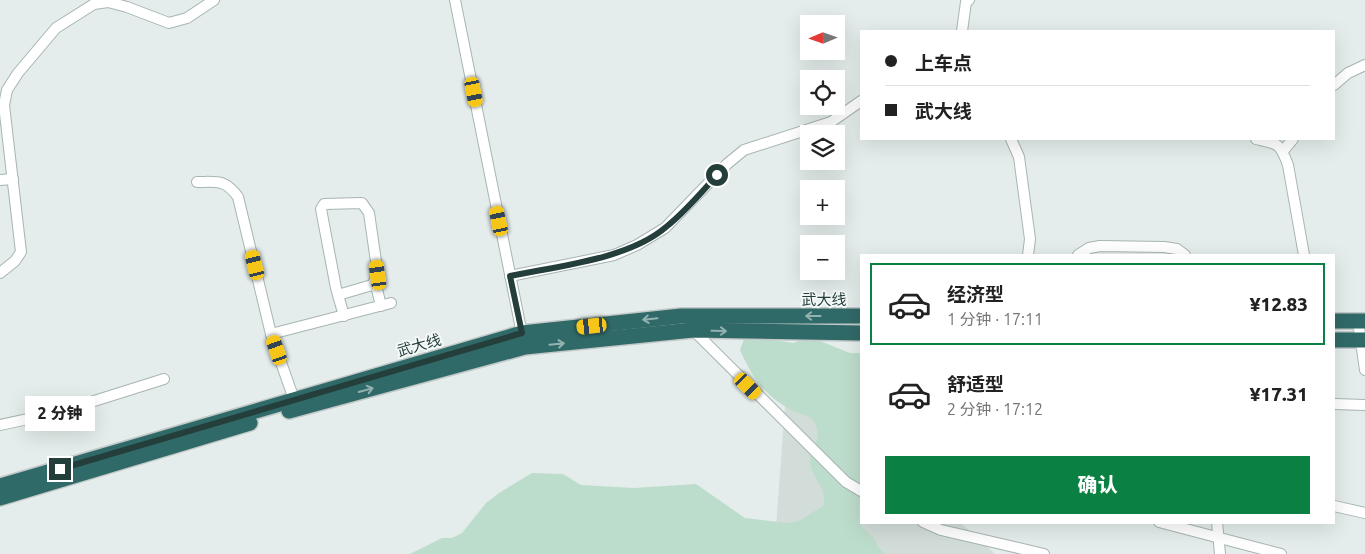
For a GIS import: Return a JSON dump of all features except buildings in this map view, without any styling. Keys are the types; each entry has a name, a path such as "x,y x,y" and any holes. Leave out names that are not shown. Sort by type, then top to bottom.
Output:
{"highway":[{"name":"武大线","path":"0,486 523,340 681,316 860,316"},
{"path":"1335,321 1362,321"},
{"name":"武大线","path":"523,340 693,330 860,333"},
{"path":"1335,340 1363,341"},
{"name":"武大线","path":"0,498 296,404"}],"street":[{"path":"0,273 15,261 21,252 4,105 7,90 18,73 56,28 94,4 108,2 127,6 169,23 187,18 214,0"},
{"path":"455,0 523,340"},
{"path":"962,30 966,2 969,0"},
{"path":"1335,84 1348,73 1365,65"},
{"path":"510,276 614,255 637,245 665,228 727,164 744,150 831,122 860,103"},
{"path":"1011,140 1019,157 1030,239 1028,254"},
{"path":"1261,140 1277,143 1283,151 1288,165 1304,254"},
{"path":"1283,151 1292,140"},
{"path":"0,180 13,179"},
{"path":"197,182 220,182 231,188 238,197 271,334 296,404"},
{"path":"338,295 372,285 378,275 369,213 362,203 324,204 321,209 338,295 344,316"},
{"path":"1080,254 1089,248 1100,246 1164,247 1177,249 1184,254"},
{"path":"271,334 386,304 375,281"},
{"path":"681,316 846,482 860,490"},
{"path":"1362,321 1365,370"},
{"path":"0,425 56,413 164,379"},
{"path":"1335,404 1365,405"},
{"path":"1335,506 1365,513"},
{"path":"928,524 941,530 1044,554"},
{"path":"1167,524 1281,554"},
{"path":"1218,524 1220,554"}],"shaded area":[{"path":"788,365 860,431 860,524 962,524 995,554 774,554"}],"green space":[{"path":"757,337 793,343 804,339 815,339 850,353 860,353 859,522 885,554 410,554 442,538 452,538 462,533 486,503 532,473 563,474 581,485 634,488 696,484 745,518 786,523 799,521 824,505 823,493 810,462 818,433 815,424 810,418 791,410 766,392 749,369 740,350 744,339"}],"route":[{"path":"60,469 522,333 510,276 614,255 637,245 665,228 717,175"}]}
